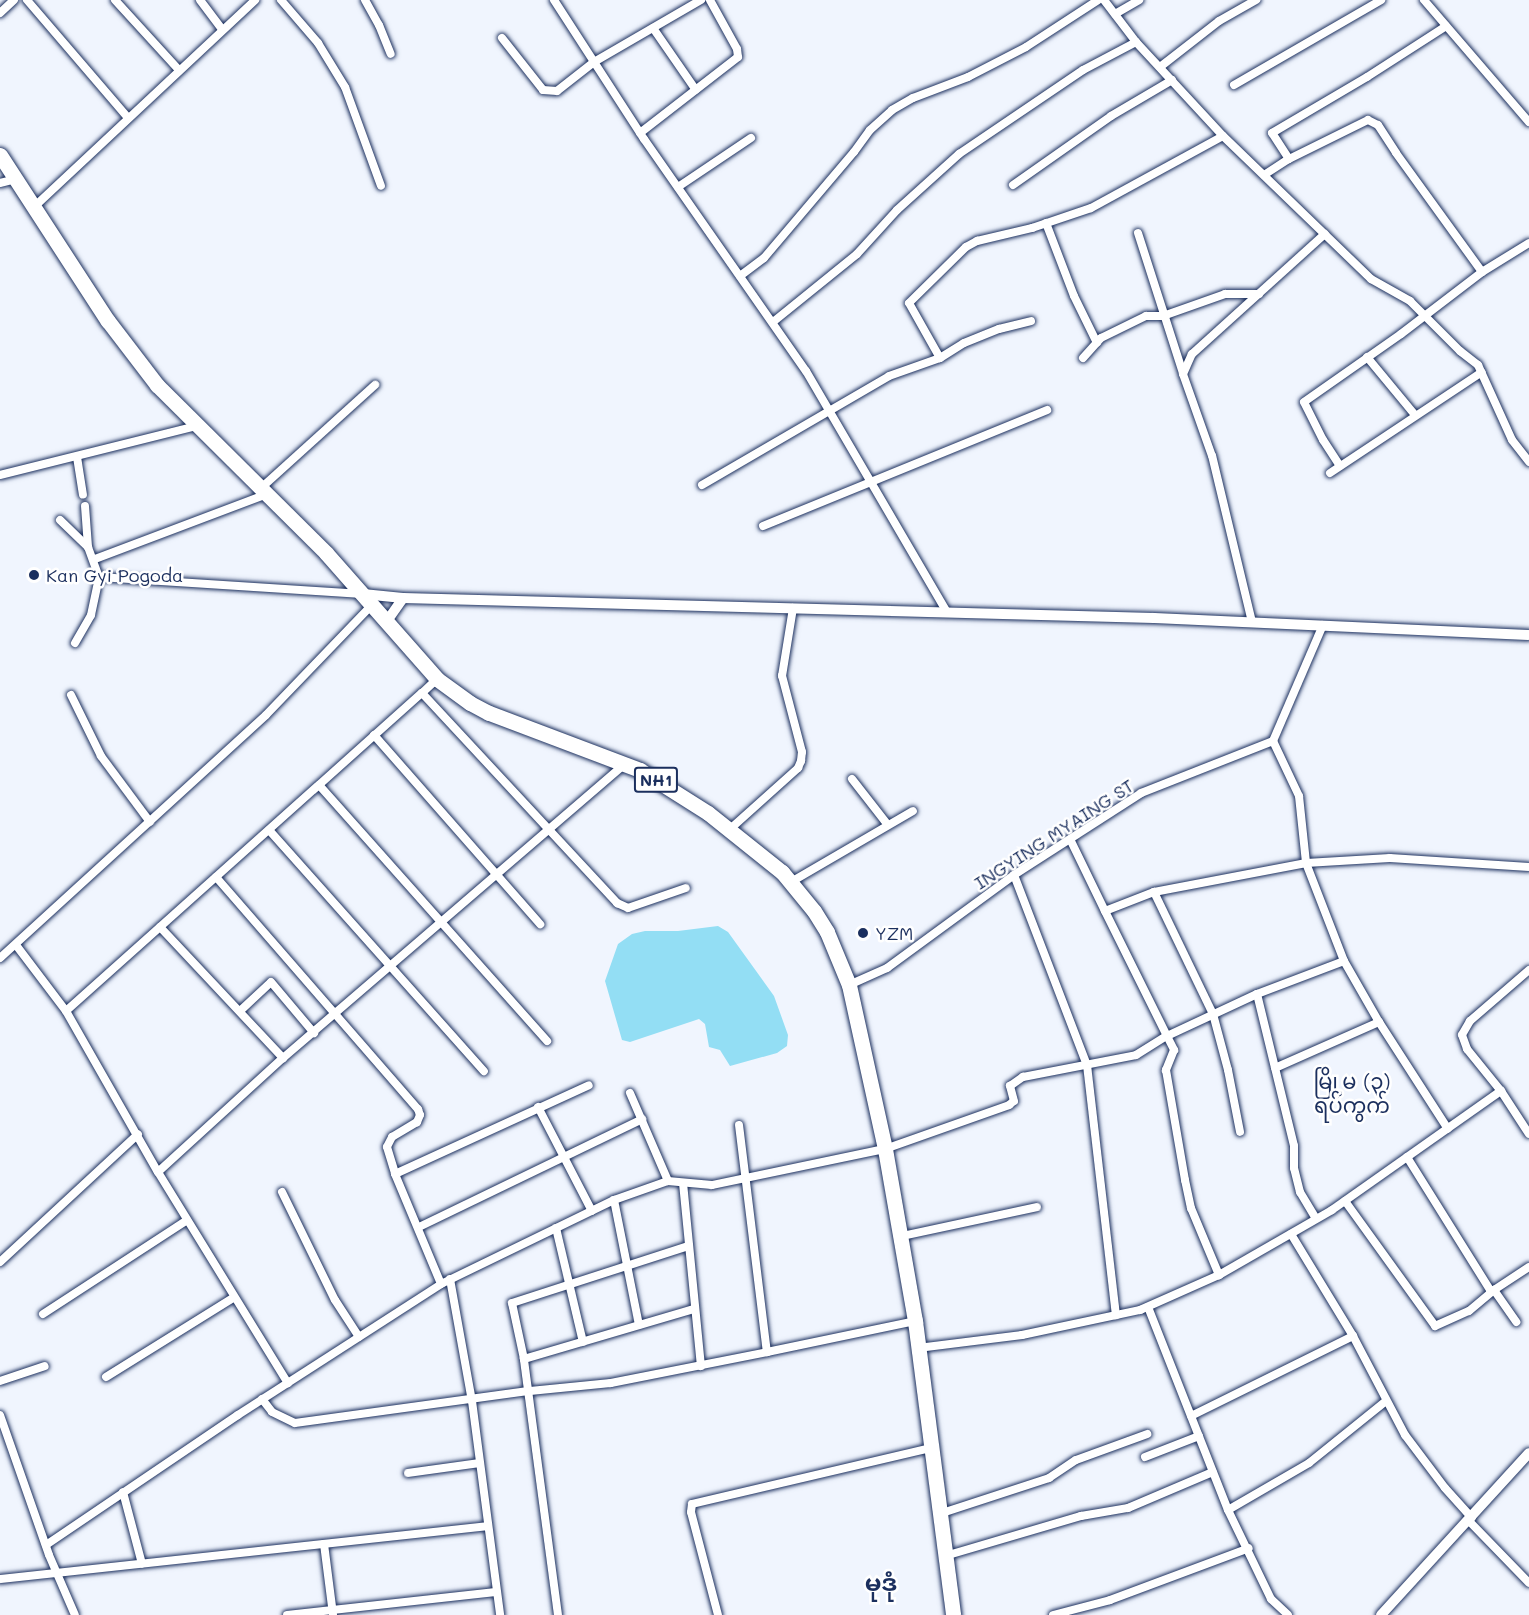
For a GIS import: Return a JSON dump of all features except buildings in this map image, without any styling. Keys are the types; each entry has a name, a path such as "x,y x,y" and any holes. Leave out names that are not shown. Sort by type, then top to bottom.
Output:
{"highway":[{"name":"NH1","path":"0,154 134,358 197,426 264,491 368,599 437,679 470,703 489,713 640,770 699,807 791,882 826,932 849,985 902,1236 953,1615"}],"main road":[{"path":"387,621 403,597"},
{"path":"368,599 403,597 947,612 1251,622 1529,635"},
{"path":"1381,1615 1529,1453"}],"street":[{"path":"0,13 14,0"},
{"path":"27,0 128,118"},
{"path":"115,0 179,70"},
{"path":"200,0 222,29"},
{"path":"34,207 255,0"},
{"path":"281,0 318,43 345,87 381,186"},
{"path":"365,0 376,17 391,54"},
{"path":"554,0 640,133 806,370 947,612"},
{"path":"502,38 543,90 557,92 594,62 701,0"},
{"path":"640,133 738,57 737,49 710,0"},
{"path":"740,276 764,258 870,130 892,110 913,98 968,77 1026,47 1098,0"},
{"path":"1104,0 1136,42 1223,136 1371,279 1410,301 1460,351 1478,364 1512,440 1529,462"},
{"path":"1115,14 1139,0"},
{"path":"1160,67 1219,21 1256,0"},
{"path":"1234,85 1381,0"},
{"path":"1424,0 1529,122"},
{"path":"1289,159 1272,133 1367,77 1446,26"},
{"path":"653,28 696,90"},
{"path":"773,322 856,254 897,210 959,153 1083,70 1136,42"},
{"path":"1013,185 1111,116 1172,80"},
{"path":"1264,175 1289,159 1368,120 1378,125 1395,153 1482,272"},
{"path":"940,358 910,307 910,301 966,247 977,241 1046,223 1091,208 1223,136"},
{"path":"678,187 752,138"},
{"path":"0,183 17,178"},
{"path":"1046,223 1074,296 1097,343"},
{"path":"1138,234 1163,316 1180,358 1183,375 1212,456 1251,622"},
{"path":"1183,375 1192,354 1325,234"},
{"path":"1340,466 1318,432 1304,402 1482,272 1529,243"},
{"path":"1083,358 1097,343 1125,324 1146,316 1163,316 1225,294 1259,294"},
{"path":"702,485 889,376 940,358 964,343 999,329 1031,321"},
{"path":"1367,357 1415,415"},
{"path":"1330,473 1482,372"},
{"path":"95,559 264,491 375,385"},
{"path":"763,526 1047,410"},
{"path":"0,475 197,426"},
{"path":"77,457 83,495"},
{"path":"85,506 88,547"},
{"path":"60,520 88,547 95,559 99,577 91,615 75,643"},
{"path":"99,577 368,599"},
{"path":"0,958 266,715 368,599"},
{"path":"729,830 798,768 801,761 802,752 782,676 794,608"},
{"path":"1323,625 1273,741 1299,796 1306,863 1344,961 1379,1022 1448,1129"},
{"path":"66,1011 437,679"},
{"path":"422,693 623,907 633,906 686,888"},
{"path":"71,695 101,756 150,822"},
{"path":"374,735 540,924"},
{"name":"INGYING MYAING ST","path":"849,985 887,968 1014,875 1141,793 1273,741"},
{"path":"158,1172 283,1058 335,1016 496,873 625,764"},
{"path":"852,779 888,825"},
{"path":"319,784 547,1041"},
{"path":"791,882 913,811"},
{"path":"269,830 484,1071"},
{"path":"1070,839 1174,1050 1166,1070 1185,1180 1191,1208 1219,1275"},
{"path":"1105,911 1154,892 1306,863 1390,858 1529,867"},
{"path":"1014,875 1088,1065 1116,1315"},
{"path":"216,877 418,1109 420,1115 417,1122 388,1142 387,1147 394,1174 419,1227 441,1284"},
{"path":"1154,892 1213,1014 1228,1070 1240,1132"},
{"path":"160,927 283,1058"},
{"path":"16,945 66,1011 233,1298 288,1383"},
{"path":"46,1545 262,1399 441,1284 614,1200 668,1181 712,1185 885,1149 1009,1105 1014,1101 1011,1086 1023,1077 1136,1055 1167,1036 1257,994 1344,961"},
{"path":"1529,970 1470,1021 1462,1035 1467,1049 1501,1091 1529,1134"},
{"path":"240,1011 271,982 314,1033"},
{"path":"1257,994 1294,1146 1294,1168 1300,1192 1316,1219"},
{"path":"1275,1068 1379,1022"},
{"path":"394,1174 589,1084"},
{"path":"918,1348 1022,1335 1148,1307 1219,1275 1316,1219 1501,1091"},
{"path":"630,1093 668,1181"},
{"path":"538,1107 592,1211"},
{"path":"419,1227 642,1119"},
{"path":"739,1125 768,1352"},
{"path":"0,1262 138,1134"},
{"path":"1407,1157 1490,1290 1494,1290 1516,1322"},
{"path":"683,1183 701,1366"},
{"path":"282,1192 335,1300 359,1337"},
{"path":"614,1200 639,1325"},
{"path":"1345,1201 1435,1326 1469,1311 1494,1290 1529,1267"},
{"path":"902,1236 1037,1207"},
{"path":"43,1314 187,1220"},
{"path":"555,1228 583,1342"},
{"path":"1291,1234 1353,1336 1405,1435 1470,1520 1529,1583"},
{"path":"558,1615 530,1391 512,1303 569,1282 688,1246"},
{"path":"450,1280 472,1401 500,1615"},
{"path":"106,1377 233,1298"},
{"path":"1148,1307 1228,1510 1249,1548 1271,1599 1288,1615"},
{"path":"524,1359 694,1308"},
{"path":"262,1399 272,1412 295,1423 472,1401 530,1391 611,1383 915,1322"},
{"path":"1191,1416 1353,1336"},
{"path":"0,1381 45,1366"},
{"path":"1228,1510 1309,1463 1386,1401"},
{"path":"0,1415 46,1545 75,1615"},
{"path":"939,1514 1049,1478 1076,1460 1148,1434"},
{"path":"1145,1457 1199,1436"},
{"path":"718,1615 691,1512 692,1504 931,1448"},
{"path":"408,1473 479,1463"},
{"path":"945,1556 1081,1516 1128,1508 1213,1472"},
{"path":"123,1492 142,1564"},
{"path":"0,1579 487,1526"},
{"path":"324,1544 333,1613"},
{"path":"1053,1615 1110,1600 1249,1548"},
{"path":"287,1615 333,1613 496,1592"}],"water":[{"path":"718,926 728,932 774,996 788,1035 787,1046 777,1053 730,1066 720,1050 709,1047 705,1024 699,1019 630,1042 622,1040 605,981 618,944 632,934 645,931 678,931"}],"place":[{"name":"Kan Gyi Pogoda","path":"34,575"},
{"name":"YZM","path":"863,933"}],"district":[{"name":"မြို့မ (၃) ရပ်ကွက်","path":"1352,1093"},
{"name":"မုဒုံ","path":"881,1582"}]}
